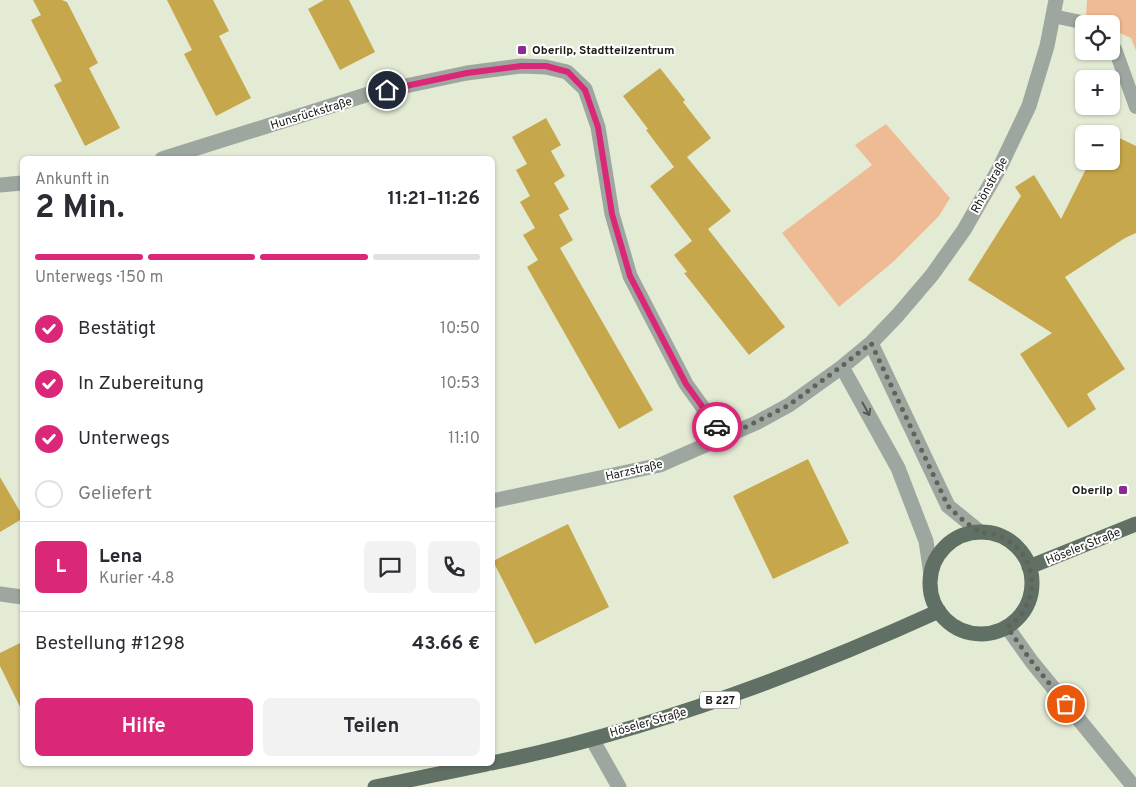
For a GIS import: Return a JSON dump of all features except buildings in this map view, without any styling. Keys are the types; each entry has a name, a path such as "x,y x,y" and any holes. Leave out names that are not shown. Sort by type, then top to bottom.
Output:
{"main road":[{"name":"Höseler Straße","path":"1029,567 1136,524"},
{"path":"980,532 994,534 1007,539 1018,547 1026,558 1029,567 1032,588 1028,602 1021,615 1007,627 996,632 982,634 967,632 954,626 942,616 934,604 930,590 931,575 935,561 943,549 954,540 966,534 980,532"},
{"name":"Höseler Straße","path":"495,762 592,739 682,713 780,678 901,629 939,611"},
{"path":"375,787 478,766"}],"street":[{"name":"Rhönstraße","path":"857,355 897,316 932,275 964,230 1000,169 1029,106 1048,46 1056,0"},
{"name":"Hunsrückstraße","path":"172,156 372,93 467,73 521,66 546,66 568,72 585,90 598,127 612,214 630,276 686,384 724,437"},
{"path":"0,185 20,183"},
{"path":"871,343 948,506 980,532"},
{"name":"Harzstraße","path":"495,500 660,465 724,437 789,405 857,355"},
{"path":"842,366 898,468 926,541 931,575"},
{"path":"0,594 20,597"},
{"path":"1007,627 1032,662 1134,787"},
{"path":"592,739 619,787"}],"lane":[{"path":"1053,16 1075,21"},
{"path":"1119,60 1136,107"}],"shaded area":[{"path":"1087,0 1136,0 1136,51 1131,38 1120,33 1120,15 1086,15"},
{"path":"886,124 950,198 939,216 893,262 839,307 782,233 872,165 855,145"}],"way so far":[{"path":"717,427 724,437 789,405 871,343 948,506 980,532 994,534 1007,539 1018,547 1026,558 1031,573 1032,588 1028,602 1021,615 1007,627 1066,704"}],"place":[{"name":"Oberilp, Stadtteilzentrum","path":"522,50"},
{"name":"Oberilp","path":"1123,490"}],"route":[{"path":"387,90 467,73 521,66 546,66 568,72 585,90 598,127 612,214 630,276 686,384 717,427"}]}
